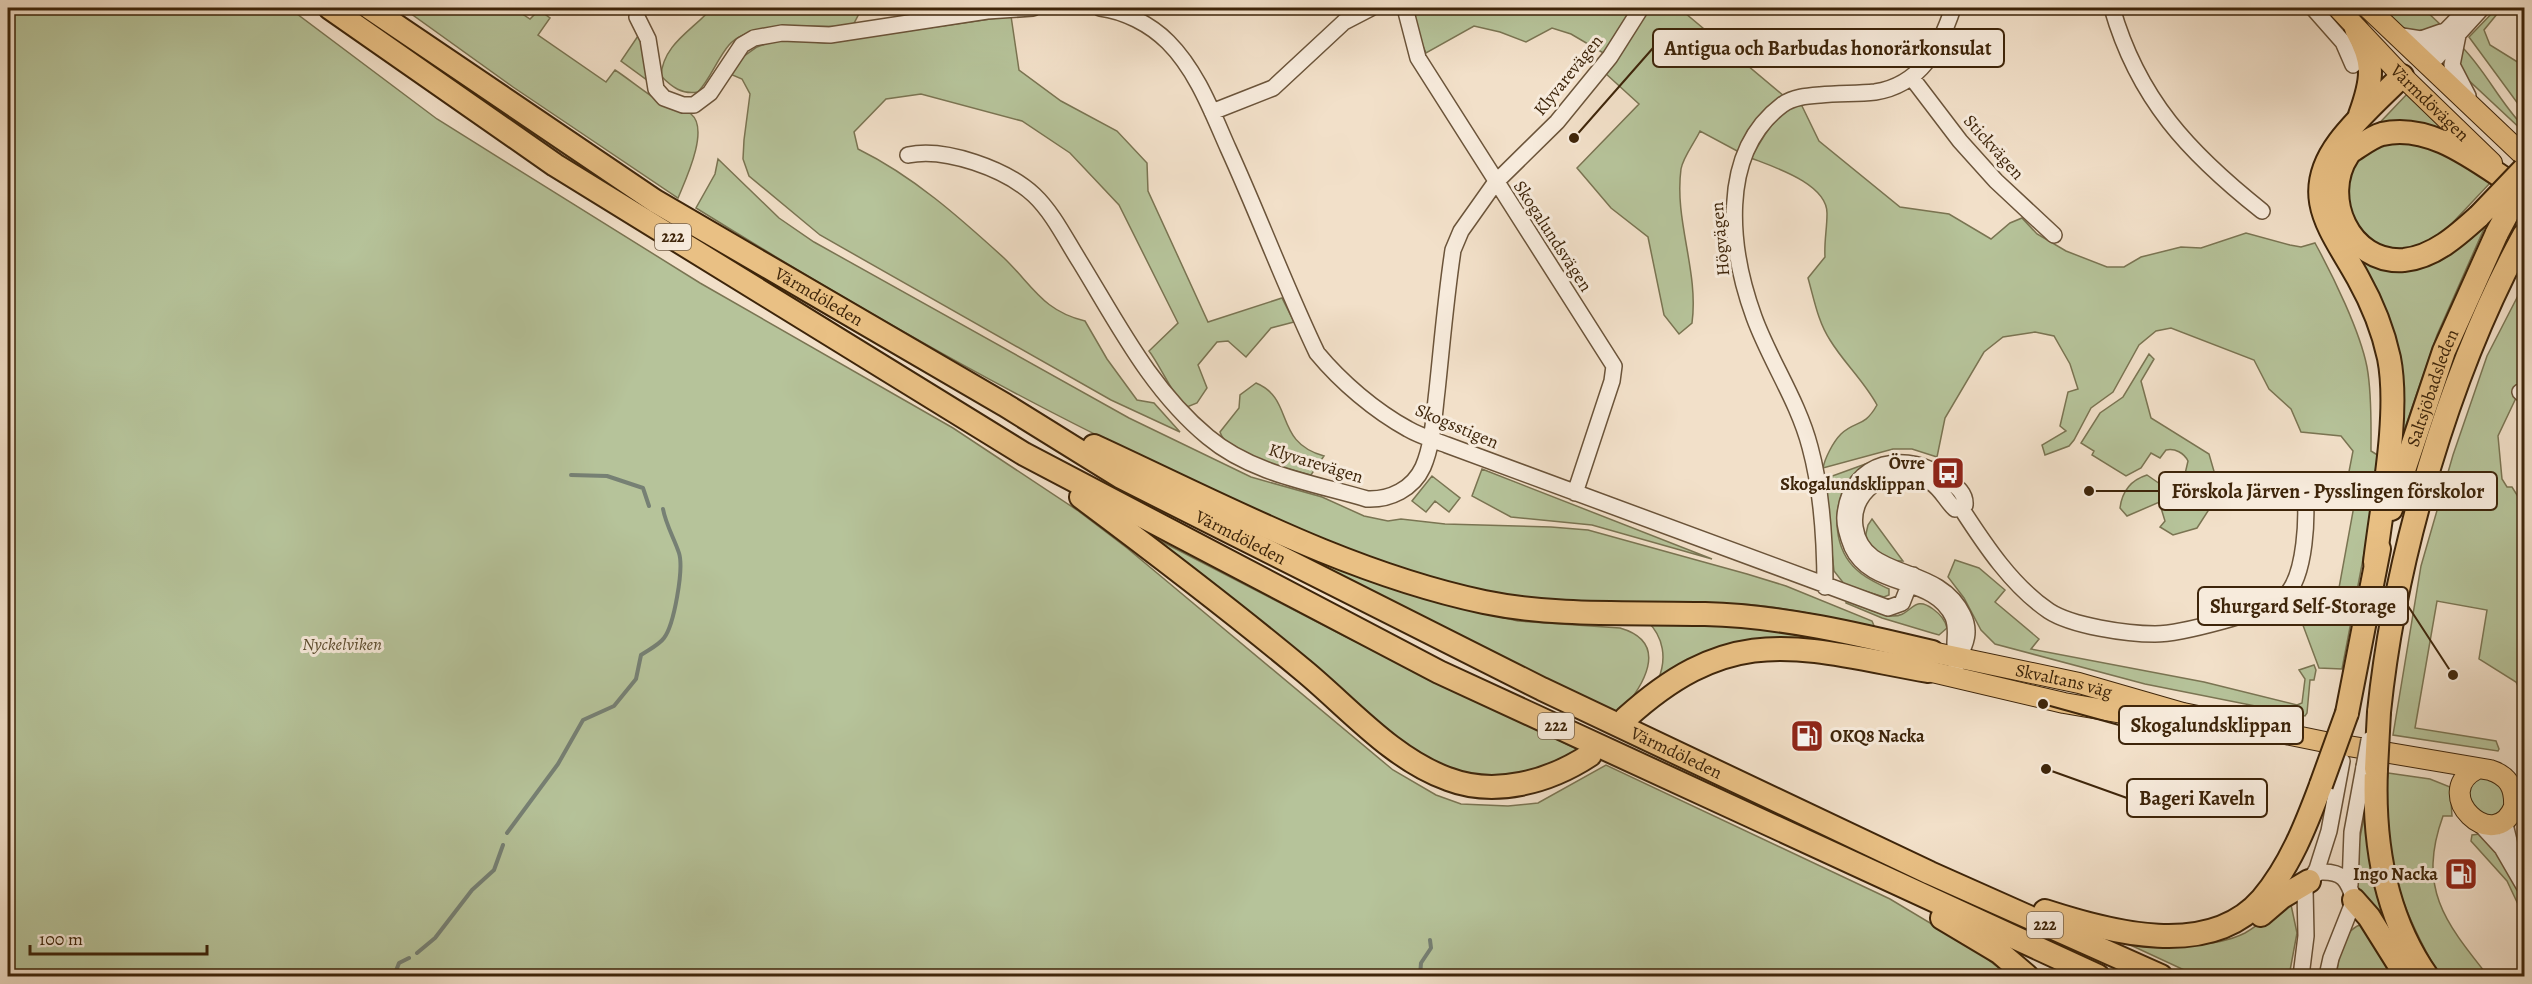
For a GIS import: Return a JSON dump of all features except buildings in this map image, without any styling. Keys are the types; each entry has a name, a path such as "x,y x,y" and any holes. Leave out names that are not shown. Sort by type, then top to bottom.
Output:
{"highway":[{"name":"Värmdöleden","path":"330,8 555,165 1024,454 1439,672 2098,976"},
{"name":"Värmdöleden","path":"370,8 655,201 1005,405 1121,477 1542,689 1930,873 2161,976"},
{"path":"2356,28 2368,51 2372,73 2358,121"},
{"path":"2375,562 2391,419 2389,361 2374,309 2322,216 2320,202 2322,174 2329,159 2358,121 2406,80"},
{"path":"2350,152 2381,134 2418,134 2441,141 2523,183 2439,248 2420,256 2405,260 2376,256 2352,236 2338,209 2337,179 2350,152 2406,80"},
{"name":"Saltsjöbadsleden","path":"2155,936 2205,932 2246,913 2261,900 2285,867 2321,785 2347,713 2375,562 2408,454 2444,351 2497,233 2523,183"},
{"name":"Saltsjöbadsleden","path":"2427,976 2399,928 2388,895 2370,768 2377,712 2404,570 2432,462 2478,336 2522,248"},
{"path":"1005,405 1329,552 1442,592 1486,602 1575,613 1705,614 1769,619 1862,635 1930,662"},
{"path":"1024,454 1172,565 1386,741 1430,772 1471,785 1514,785 1553,775 1590,755"},
{"path":"1626,718 1661,688 1695,668 1716,659 1753,650 1794,648 1930,662"},
{"path":"1797,837 1999,952 2027,976"},
{"path":"1930,873 2084,923 2155,936 2200,939 2241,928 2282,897 2311,879"},
{"path":"2352,893 2406,976"}],"main road":[{"name":"Värmdövägen","path":"2338,8 2406,80 2523,183"},
{"name":"Värmdövägen","path":"2368,8 2524,156"},
{"path":"2406,80 2425,61"},
{"name":"Skvaltans väg","path":"1930,662 1958,658 2079,683 2183,713 2499,773 2517,781 2514,792 2514,810"},
{"name":"Skvaltans väg","path":"1930,662 1954,678 2064,703 2425,768 2447,776 2461,792 2466,813 2480,824"},
{"path":"2461,792 2469,774 2477,770"},
{"path":"2480,824 2494,824 2514,810"}],"street":[{"path":"637,17 648,39 657,88 664,98 694,105 702,102 742,45 765,35 830,35 987,11 1033,8"},
{"name":"Skogsstigen","path":"1102,8 1123,13 1148,26 1167,41 1183,60 1212,112 1317,353 1345,381 1387,414 1409,429 1431,438 1825,587 1888,608 1902,603 1911,580"},
{"path":"1212,112 1273,88 1344,22 1371,8"},
{"name":"Skogalundsvägen","path":"1405,8 1418,58 1495,183 1614,366 1612,381 1575,493"},
{"name":"Klyvarevägen","path":"908,155 923,152 965,160 1000,172 1035,196 1067,241 1138,358 1162,391 1209,438 1249,463 1271,472 1367,499 1379,500 1400,492 1415,479 1423,466 1431,438 1453,250 1461,231 1495,183 1557,122 1610,57 1641,8"},
{"name":"Högvägen","path":"1825,587 1818,482 1804,430 1749,301 1739,255 1734,197 1744,156 1763,125 1781,106 1799,97 1877,92 1912,78 1934,54 1943,38 1953,8"},
{"path":"2112,8 2129,53 2155,104 2187,146 2262,211"},
{"path":"2313,8 2343,42 2353,65"},
{"path":"2468,8 2453,31 2452,65 2478,113"},
{"path":"2425,61 2453,31 2482,8"},
{"path":"2396,35 2421,39 2453,31"},
{"name":"Stickvägen","path":"1912,78 1960,141 1995,181 2054,235"},
{"path":"1954,678 1958,658 1967,638 1965,620 1960,608 1945,590 1911,580 1873,558 1859,542 1855,517 1865,494 1887,476 1910,473 1932,483 1953,507 1961,508 2023,591 2049,611 2078,622 2156,634 2258,610 2285,596 2299,569 2307,508 2304,487"},
{"path":"2301,976 2306,936 2305,889 2330,831 2342,761 2347,713"},
{"path":"2327,976 2352,893 2352,832 2370,768"},
{"name":"Skvaltans väg","path":"2514,810 2510,844 2524,873"},
{"name":"Skvaltans väg","path":"2480,824 2502,848 2524,886"},
{"path":"2311,879 2320,872 2341,874 2352,893"}],"green space":[{"name":"Nyckelviken","path":"8,8 289,8 437,119 700,283 953,428 1077,510 1127,548 1393,770 1436,795 1461,804 1508,806 1538,803 1606,765 1890,899 1977,951 2009,976 8,976"},
{"path":"403,8 520,8 518,11 530,19 539,10 550,18 538,35 606,82 615,70 661,102 691,114 696,121 697,143 678,198 513,87"},
{"path":"712,8 862,8 852,27 787,26 753,31 729,45 698,92 682,91 673,87 661,76 663,65 673,46"},
{"path":"1411,8 1634,8 1605,54 1571,34 1552,28 1526,42 1500,32 1474,26 1426,53 1411,19"},
{"path":"1648,8 1679,8 1784,96 1739,152 1700,131 1684,160 1681,169 1681,208 1693,304 1692,323 1679,334 1664,315 1648,237 1611,208 1577,168 1639,104 1605,73"},
{"path":"2380,8 2425,10 2442,26 2426,34 2403,29"},
{"path":"2497,8 2502,8 2484,30 2490,45 2524,66 2524,112 2469,37"},
{"path":"1011,16 1019,70 1061,101 1117,131 1147,163 1148,191 1208,322 1282,298 1294,322 1271,328 1246,357 1228,341 1217,342 1198,365 1207,388 1197,403 1187,407 1182,403 1149,351 1178,323 1119,205 1070,153 1022,121 921,94 886,99 854,132 858,149 898,172 953,213 1004,258 1049,304 1071,317 1085,321 1107,359 1137,400 1154,403 1180,432 1111,400 820,235 749,176 743,159 750,94 742,79 730,74 740,59 757,47 779,39 825,43"},
{"path":"640,33 647,80 621,61"},
{"path":"2462,47 2524,127 2524,132 2463,75 2459,65"},
{"path":"2408,93 2461,144 2369,134"},
{"path":"1801,104 1819,141 1900,207 1949,214 1991,239 2010,223 2022,218 2037,234 2066,251 2107,267 2124,267 2141,257 2181,247 2201,248 2246,233 2301,247 2315,243 2345,304 2363,353 2370,388 2371,451 2379,456 2368,533 2342,669 2319,668 2298,612 2302,607 2316,618 2325,607 2323,599 2333,603 2339,588 2358,484 2347,482 2353,451 2341,436 2301,432 2291,409 2269,389 2254,360 2171,328 2156,331 2139,345 2113,392 2091,408 2069,446 2045,455 2042,445 2066,431 2060,426 2068,392 2078,389 2070,364 2054,336 2035,332 2003,337 1984,352 1945,418 1937,457 1912,449 1893,449 1823,468 1838,437 1864,421 1877,405 1822,326 1808,278 1825,257 1827,214 1825,203 1819,194 1798,178 1751,158 1777,119"},
{"path":"2417,137 2491,182 2441,235 2409,249 2380,247 2357,225 2345,201 2349,169 2368,145"},
{"path":"718,159 779,218 814,242 1129,418 1251,477 1322,497 1364,516 1388,521 1401,519 1445,524 1588,530 1786,586 1872,621 1875,628 1760,605 1566,601 1493,593 1417,576 1364,557 1166,469 1029,400 827,288 696,208 715,174"},
{"path":"2487,222 2437,335 2394,460 2401,402 2353,259 2363,258 2377,264"},
{"path":"2524,284 2524,387 2519,384 2513,395 2516,398 2498,436 2502,479 2507,487 2512,487 2524,506 2524,699 2516,682 2479,659 2487,610 2437,601 2415,728 2496,741 2499,749 2498,751 2393,735 2421,566 2453,455 2487,356"},
{"path":"2149,354 2154,359 2141,381 2151,418 2209,454 2220,492 2212,489 2180,495 2168,482 2169,473 2176,478 2185,474 2188,461 2176,450 2166,450 2160,458 2151,453 2141,468 2126,476 2092,455 2094,451 2081,443 2100,413 2123,397"},
{"path":"1256,383 1268,390 1276,399 1297,441 1308,450 1324,456 1311,475 1246,455 1234,448 1220,432 1239,408 1240,395"},
{"path":"1871,462 1854,475 1847,484 1839,506 1837,529 1843,552 1849,562 1864,576 1889,589 1889,595 1884,597 1845,585 1834,571 1824,479"},
{"path":"1482,469 1712,559 1592,525 1511,517 1472,496"},
{"path":"2147,475 2160,484 2169,498 2127,516 2120,508 2125,492 2132,483"},
{"path":"1432,476 1460,498 1449,512 1435,501 1426,512 1412,501"},
{"path":"2203,494 2217,497 2197,528 2173,535 2160,527 2165,521 2161,508"},
{"path":"1211,509 1439,603 1518,621 1620,628 1636,635 1645,644 1649,655 1648,667 1636,692 1619,714 1446,633"},
{"path":"1872,519 1903,561 1885,558 1865,538"},
{"path":"1147,534 1350,639 1581,751 1524,773 1494,777 1464,774 1417,754"},
{"path":"1955,560 1979,568 2005,590 1995,602 2039,639 2031,649 2204,682 2297,705 2302,703 2305,679 2299,670 2314,665 2316,670 2314,680 2310,680 2307,713 2305,716 2145,684 1995,644 1981,630 1964,598 1948,577"},
{"path":"1846,600 1891,616 1903,614 1916,605 1926,605 1940,615 1947,628 1939,635 1882,618 1846,603"},
{"path":"1647,621 1770,625 1864,644 1828,643 1658,680 1661,672 1662,649 1657,634"},
{"path":"2388,773 2430,779 2450,787 2452,816 2443,816 2436,841 2433,864 2434,884 2448,921 2488,976 2440,976 2415,929 2404,904 2390,854 2386,828"},
{"path":"2488,776 2508,792 2502,811 2490,817 2472,809 2468,790 2475,780"},
{"path":"2368,798 2395,932 2370,911 2359,891 2356,865"},
{"path":"2480,834 2499,854 2517,881 2525,899 2524,917 2507,881 2471,841 2472,835"},
{"path":"2290,900 2297,933 2289,976 2197,976 2111,936 2161,943 2213,943 2245,933"},
{"path":"2363,924 2418,976 2336,976 2342,945 2350,932"}],"waterway":[{"path":"571,475 607,476 643,488 649,506"},
{"path":"507,833 558,764 583,720 614,706 636,679 641,655 659,643 668,631 677,597 680,561 663,509"},
{"path":"417,953 435,938 472,890 494,870 503,845"},
{"path":"1420,976 1421,963 1431,948 1430,940"},
{"path":"394,976 399,963 409,958"}],"place":[{"name":"Antigua och Barbudas honorärkonsulat","path":"1574,138"},
{"name":"Övre Skogalundsklippan","path":"1948,473"},
{"name":"Förskola Järven - Pysslingen förskolor","path":"2089,491"},
{"name":"Shurgard Self-Storage","path":"2453,675"},
{"name":"Skogalundsklippan","path":"2043,704"},
{"name":"OKQ8 Nacka","path":"1807,736"},
{"name":"Bageri Kaveln","path":"2046,769"},
{"name":"Ingo Nacka","path":"2461,874"}]}
